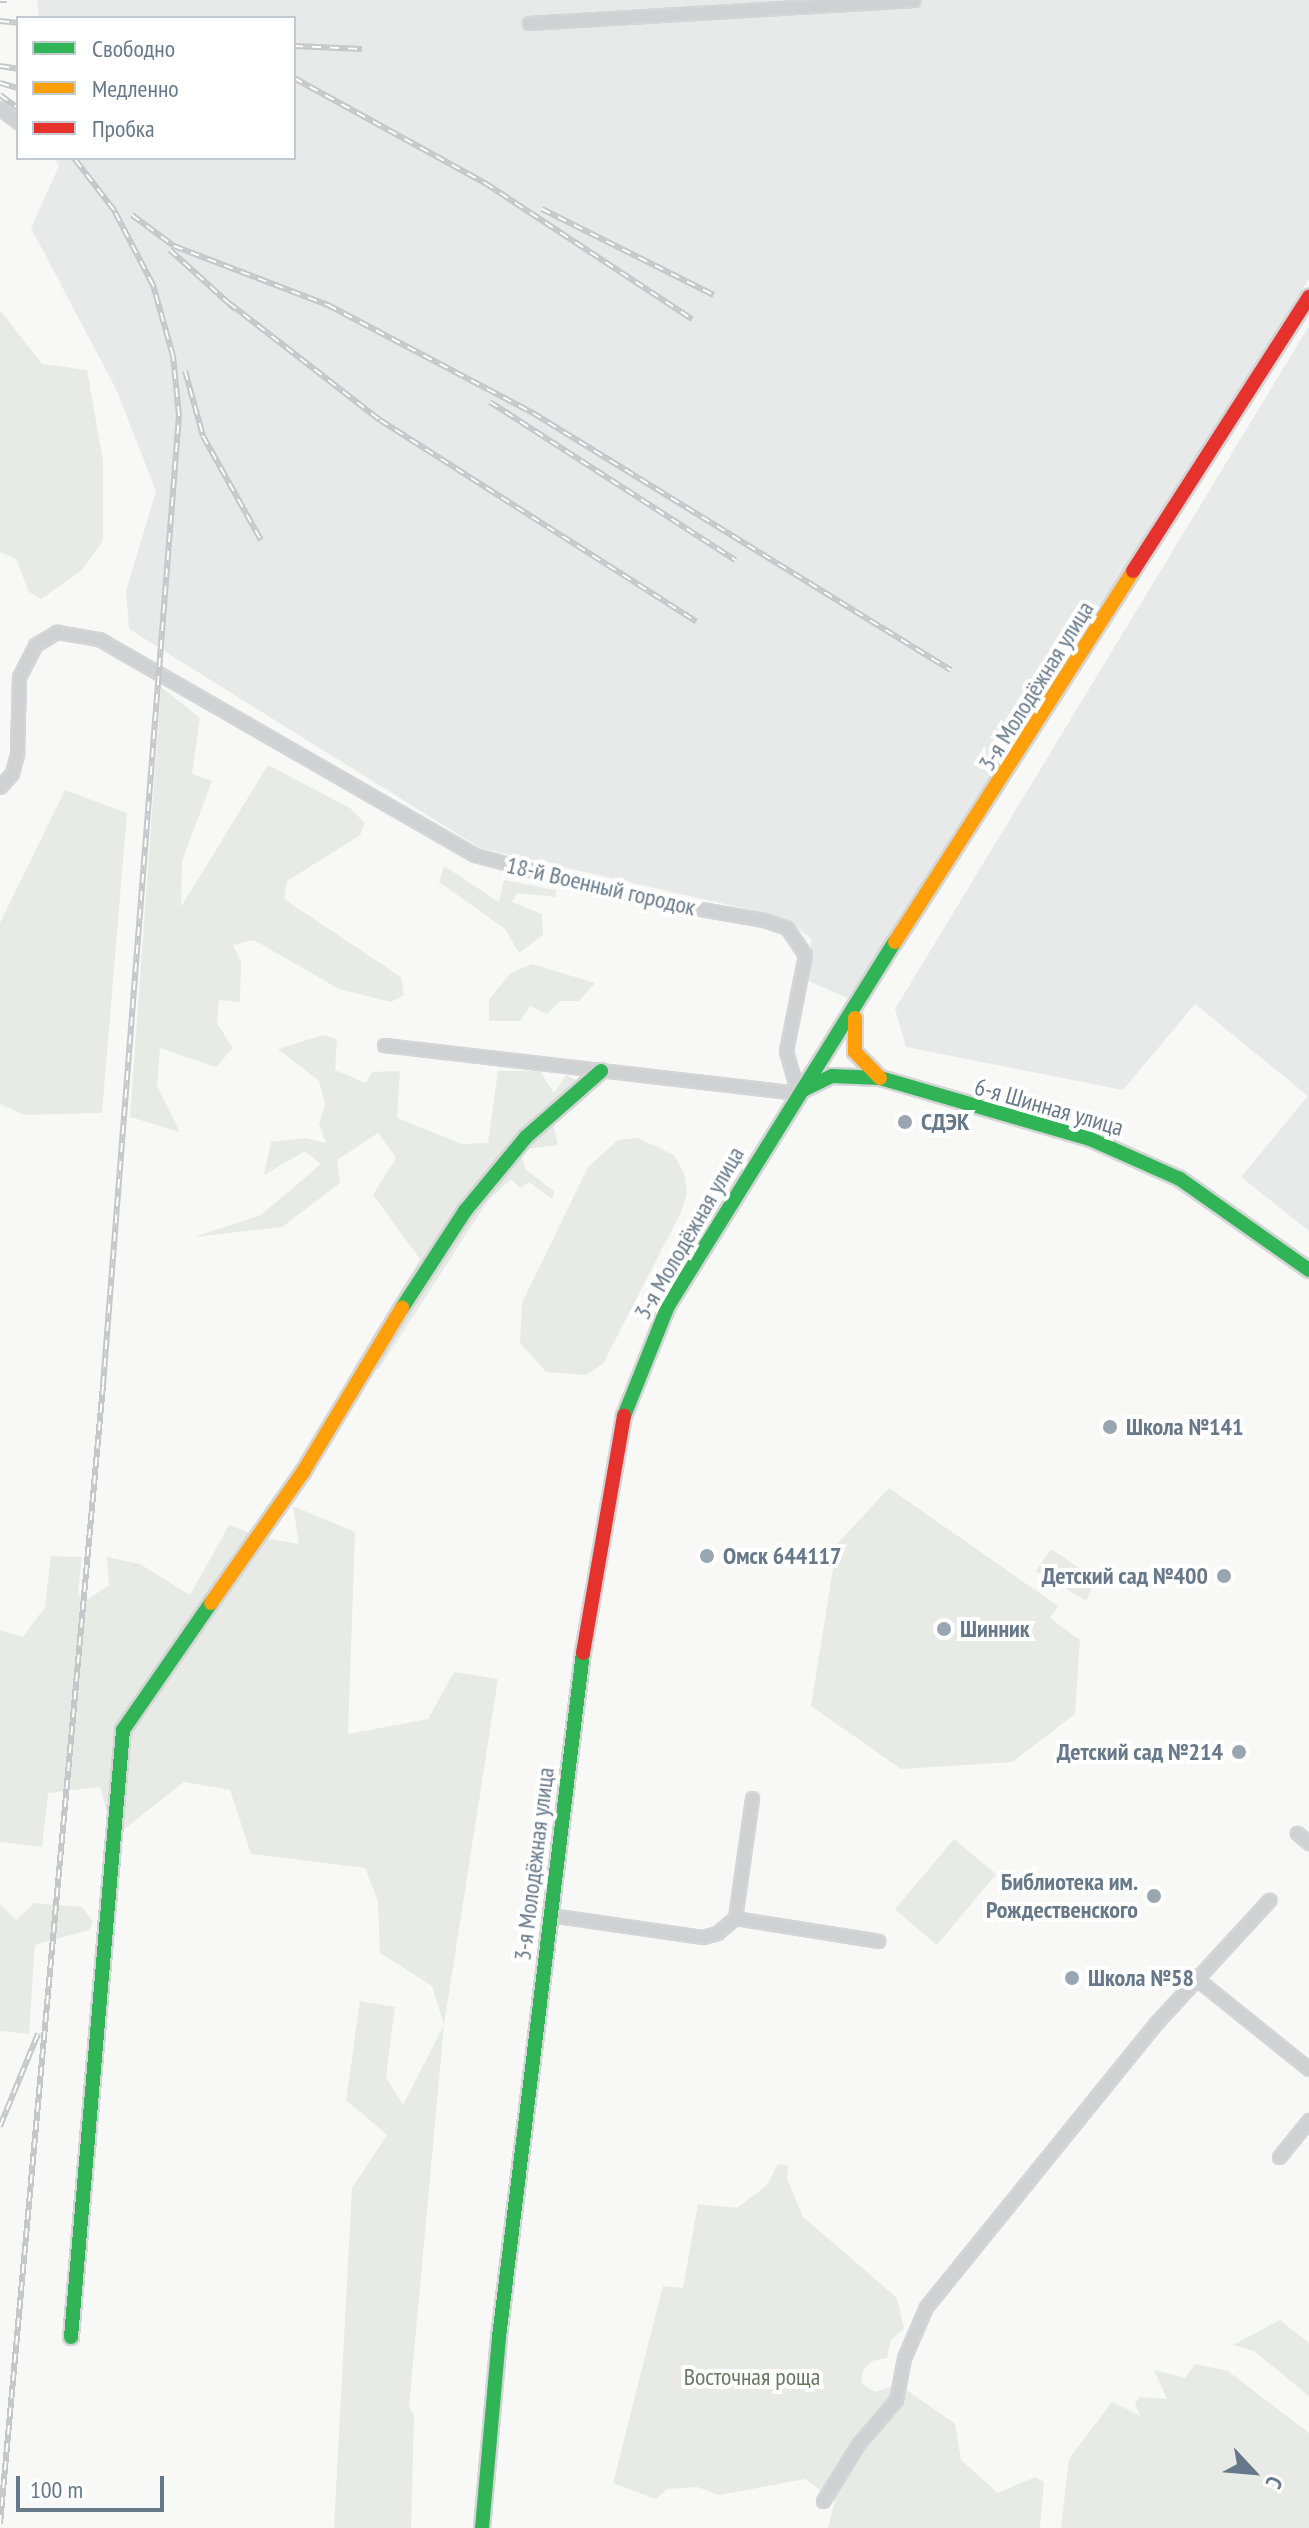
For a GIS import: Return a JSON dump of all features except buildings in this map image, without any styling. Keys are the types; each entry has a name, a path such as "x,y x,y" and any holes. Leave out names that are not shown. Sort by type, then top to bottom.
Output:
{"main road":[{"name":"3-я Молодёжная улица","path":"482,2528 499,2337 589,1604 624,1415 668,1306 798,1093 858,1007 1309,297"},
{"path":"858,1007 851,1033 855,1052 880,1078"},
{"path":"71,2337 123,1730 303,1472 340,1403 465,1211 526,1137 601,1071"},
{"name":"6-я Шинная улица","path":"798,1093 832,1076 880,1078 1090,1139 1146,1161 1214,1200 1309,1270"}],"street":[{"path":"529,23 913,0"},
{"path":"0,108 16,120"},
{"name":"18-й Военный городок","path":"0,787 12,773 17,754 19,677 35,645 57,632 99,639 475,855 632,897 787,928 805,955 786,1051 798,1093"},
{"path":"384,1045 798,1093"},
{"path":"550,1915 703,1937 717,1933 735,1918 752,1798"},
{"path":"1297,1833 1309,1843"},
{"path":"823,2501 859,2443 896,2400 904,2358 926,2307 1194,1976 1269,1900"},
{"path":"735,1918 878,1941"},
{"path":"1194,1976 1309,2069"},
{"path":"1279,2157 1309,2120"}],"shaded area":[{"path":"37,0 1309,0 1309,279 849,999 809,981 811,938 781,917 480,848 129,629 126,591 156,491 116,389 31,228 59,166 55,160 296,160 296,16 39,16"},
{"path":"1309,326 1309,1231 1241,1177 1308,1096 1195,1004 1123,1090 906,1047 895,1009"}],"green space":[{"path":"0,310 42,364 87,370 103,461 103,540 82,570 41,599 29,592 16,559 0,552"},
{"path":"161,687 200,718 192,774 212,781 182,861 181,907 268,765 350,808 365,823 360,835 287,881 284,899 401,977 404,995 391,1002 339,989 254,940 233,945 241,962 240,1002 219,1000 217,1023 233,1048 216,1067 160,1048 157,1086 180,1132 130,1117"},
{"path":"65,790 127,813 102,1113 24,1115 0,1104 0,923"},
{"path":"444,866 499,902 504,880 556,890 556,897 517,893 512,902 542,914 543,935 519,953 505,929 439,882"},
{"path":"532,964 595,983 579,1001 560,1001 547,1014 530,1006 520,1021 489,1021 489,999 511,973"},
{"path":"323,1035 337,1039 335,1070 366,1083 372,1072 400,1071 397,1118 462,1144 488,1143 498,1071 540,1071 554,1093 566,1075 592,1088 551,1114 558,1145 519,1150 526,1170 554,1191 552,1199 529,1182 520,1188 511,1179 487,1202 379,1369 355,1366 420,1259 373,1195 396,1158 378,1133 337,1160 340,1183 282,1227 194,1237 261,1215 321,1164 305,1151 264,1175 271,1142 305,1138 326,1143 319,1124 325,1104 319,1081 278,1049"},
{"path":"638,1138 674,1155 684,1173 687,1193 681,1212 603,1364 586,1375 546,1372 520,1343 522,1303 588,1167 618,1140"},
{"name":"Шинник","path":"889,1488 1058,1606 1050,1618 1080,1640 1075,1714 1012,1762 901,1769 811,1706 837,1544"},
{"path":"293,1506 355,1532 348,1734 428,1719 454,1672 498,1679 444,2025 432,1986 380,1953 378,1901 365,1868 251,1854 230,1790 184,1782 114,1837 100,1787 48,1793 42,1847 0,1842 0,1630 23,1637 45,1607 51,1556 82,1557 78,1593 84,1602 109,1585 107,1557 140,1564 190,1595 229,1525 260,1537 299,1544"},
{"path":"1051,1549 1096,1579 1086,1601 1036,1571"},
{"path":"954,1839 996,1874 937,1945 895,1909"},
{"path":"35,1903 82,1907 93,1921 89,1930 35,1945 29,2034 0,2031 0,1904 16,1920"},
{"path":"360,2001 395,2007 386,2077 403,2105 444,2025 409,2407 414,2416 411,2528 334,2528 352,2188 387,2135 346,2100"},
{"name":"Восточная роща","path":"778,2164 788,2165 787,2179 803,2217 897,2298 904,2329 891,2340 887,2358 872,2361 863,2371 861,2383 875,2392 898,2384 955,2424 961,2460 998,2493 1035,2477 1044,2482 1040,2528 828,2528 835,2501 805,2479 719,2495 697,2487 667,2489 656,2499 613,2483 663,2286 683,2288 698,2204 737,2208 767,2185"},
{"path":"1280,2320 1309,2343 1309,2396 1254,2351 1233,2345"},
{"path":"1195,2364 1228,2371 1309,2433 1309,2528 1061,2528 1069,2459 1112,2402 1141,2416 1135,2405 1139,2397 1167,2399 1154,2370 1185,2378"}],"railway":[{"path":"0,0 7,0"},
{"path":"0,21 16,23"},
{"path":"296,46 362,49"},
{"path":"0,66 16,69"},
{"path":"296,79 485,183 692,319"},
{"path":"0,83 16,87"},
{"path":"0,95 16,107"},
{"path":"0,2524 103,1385 179,415 173,356 153,285 114,210 76,160"},
{"path":"542,209 714,295"},
{"path":"132,215 174,246 328,305 533,413 951,670"},
{"path":"170,250 235,309"},
{"path":"229,303 380,420 696,621"},
{"path":"185,371 203,436 261,540"},
{"path":"490,402 735,560"},
{"path":"0,2126 38,2034"}],"traffic: fast":[{"path":"624,1416 668,1306 895,942"},
{"path":"402,1308 465,1211 526,1137 601,1071"},
{"path":"803,1090 832,1076 880,1078 1090,1139 1180,1179 1309,1270"},
{"path":"71,2337 123,1730 211,1603"},
{"path":"482,2528 499,2337 583,1653"}],"traffic: slow":[{"path":"895,942 1133,571"},
{"path":"855,1018 855,1052 880,1078"},
{"path":"211,1603 303,1472 402,1308"}],"traffic: jam":[{"path":"1133,571 1309,297"},
{"path":"583,1653 624,1416"}],"place":[{"name":"СДЭК","path":"905,1122"},
{"name":"Школа №141","path":"1110,1427"},
{"name":"Омск 644117","path":"707,1556"},
{"name":"Детский сад №400","path":"1224,1576"},
{"name":"Шинник","path":"944,1629"},
{"name":"Детский сад №214","path":"1239,1752"},
{"name":"Библиотека им. Рождественского","path":"1154,1896"},
{"name":"Школа №58","path":"1072,1978"}]}
